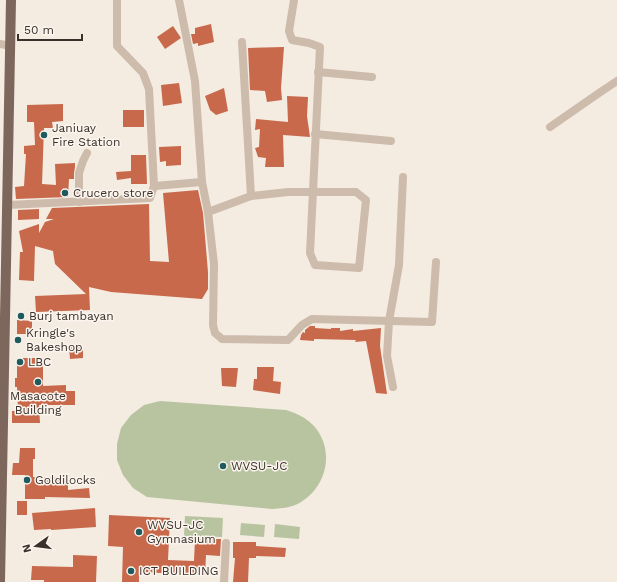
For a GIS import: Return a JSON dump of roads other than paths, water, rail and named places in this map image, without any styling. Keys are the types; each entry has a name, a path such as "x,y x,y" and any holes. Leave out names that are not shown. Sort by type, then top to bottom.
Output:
{"main road":[{"path":"0,582 3,313 8,205 11,0"}],"street":[{"path":"8,205 150,198 154,186 149,89 143,73 116,46 116,0"},
{"path":"179,0 195,81 202,182 208,212 214,264 213,325 215,333 222,339 288,340 302,325 312,319 432,322 436,262"},
{"path":"208,212 251,196 288,192 312,192 356,192 366,200 359,268 315,265 310,253 312,192 320,47 309,43 292,40 289,30 294,0"},
{"path":"242,42 251,196"},
{"path":"0,44 11,46"},
{"path":"318,72 372,78"},
{"path":"550,127 617,81"},
{"path":"315,134 391,141"},
{"path":"79,202 79,173 87,153"},
{"path":"393,387 387,356 390,321 400,265 403,177"},
{"path":"154,186 202,182"},
{"path":"224,582 226,543"}],"place":[{"name":"Janiuay Fire Station","path":"44,135"},
{"name":"Crucero store","path":"65,193"},
{"name":"Burj tambayan","path":"21,316"},
{"name":"Kringle's Bakeshop","path":"18,340"},
{"name":"LBC","path":"20,362"},
{"name":"Masacote Building","path":"38,382"},
{"name":"WVSU-JC","path":"223,466"},
{"name":"Goldilocks","path":"27,480"},
{"name":"WVSU-JC Gymnasium","path":"139,532"},
{"name":"ICT BUILDING","path":"131,571"}]}
